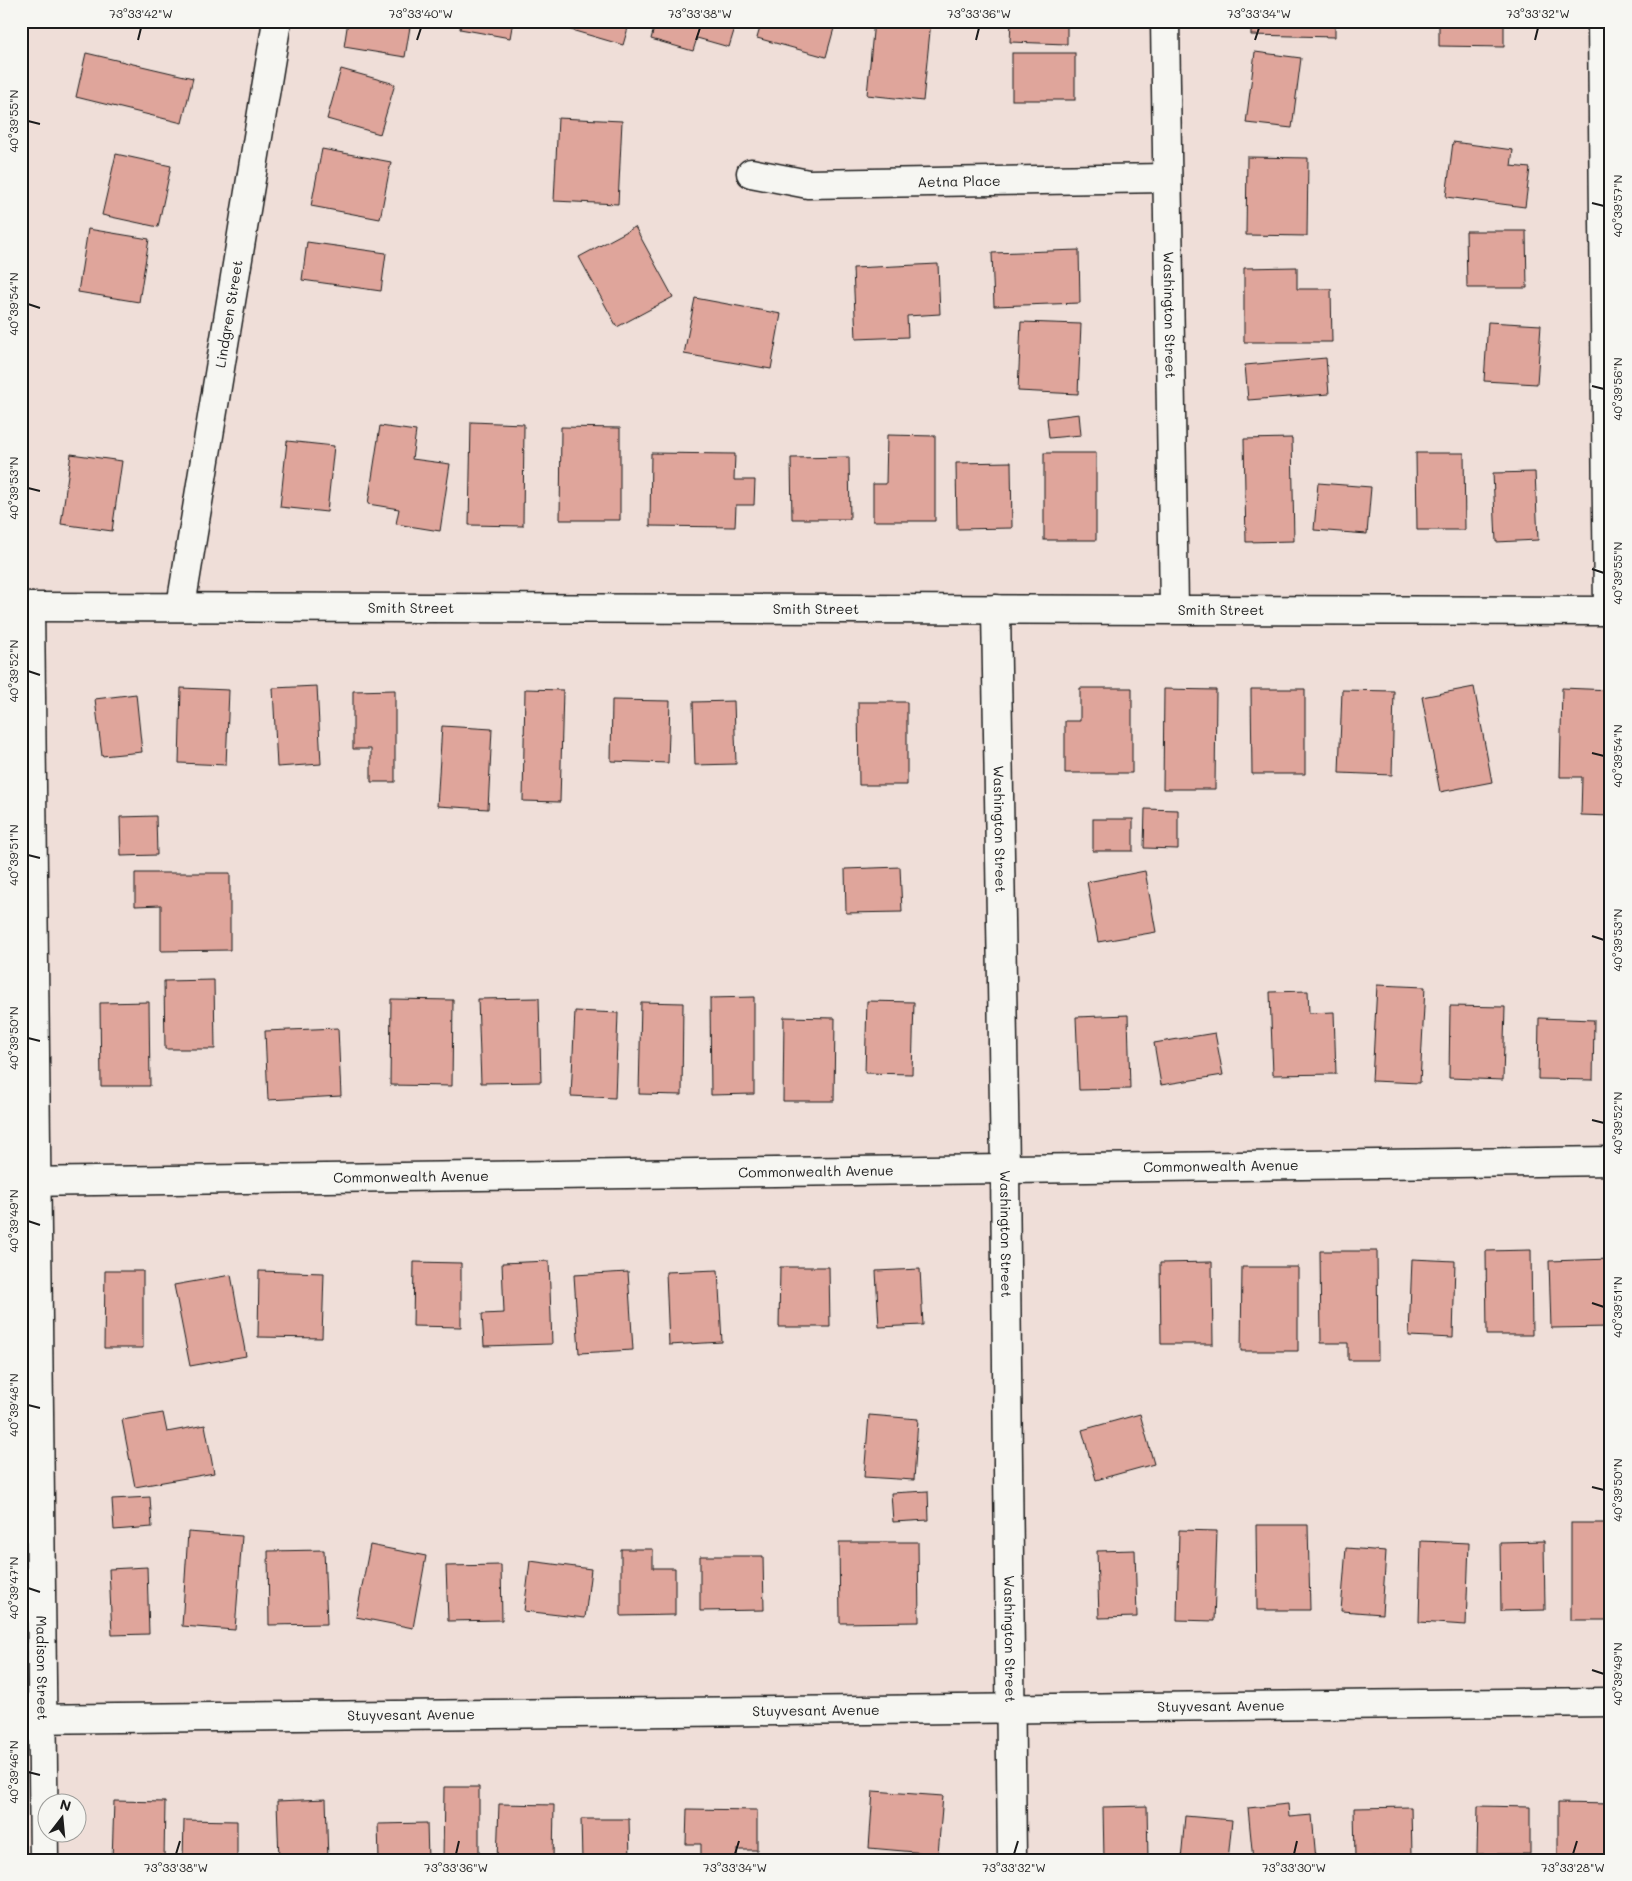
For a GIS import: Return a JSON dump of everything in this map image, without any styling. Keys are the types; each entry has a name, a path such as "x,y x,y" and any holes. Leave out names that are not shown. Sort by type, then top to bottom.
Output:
{"street":[{"name":"Lindgren Street","path":"181,606 277,21"},
{"name":"Washington Street","path":"1165,21 1174,608"},
{"path":"1602,21 1609,611"},
{"name":"Aetna Place","path":"751,174 808,184 1166,178"},
{"name":"Smith Street","path":"25,607 1174,608 1609,611"},
{"name":"Madison Street","path":"25,607 32,1719 44,1860"},
{"name":"Washington Street","path":"996,609 1005,1168 1012,1860"},
{"name":"Commonwealth Avenue","path":"29,1182 1611,1161"},
{"name":"Stuyvesant Avenue","path":"32,1719 1611,1702"}],"building":[{"path":"348,21 411,21 405,57 344,47"},
{"path":"461,21 513,21 510,38 460,29"},
{"path":"556,21 630,21 623,45 554,25"},
{"path":"656,21 737,21 729,47 697,38 693,51 651,39"},
{"path":"762,21 836,21 826,57 757,38"},
{"path":"874,21 931,21 923,101 867,95"},
{"path":"1011,21 1067,21 1067,44 1010,42"},
{"path":"1251,21 1335,21 1335,37 1251,35"},
{"path":"1439,21 1504,21 1504,47 1439,46"},
{"path":"1255,52 1301,58 1292,128 1246,123"},
{"path":"86,53 193,78 182,123 76,97"},
{"path":"1012,53 1075,53 1075,100 1012,100"},
{"path":"341,69 395,84 380,134 327,119"},
{"path":"558,118 622,121 618,204 554,201"},
{"path":"1453,142 1513,150 1511,166 1530,168 1525,207 1446,197"},
{"path":"322,149 391,162 380,219 311,206"},
{"path":"116,154 171,166 158,227 102,215"},
{"path":"1247,157 1308,158 1307,236 1246,235"},
{"path":"635,227 673,297 617,327 579,257"},
{"path":"88,229 149,239 139,302 78,292"},
{"path":"1466,231 1526,231 1527,288 1467,288"},
{"path":"307,242 386,253 381,291 302,280"},
{"path":"1079,250 1080,303 994,306 992,253"},
{"path":"938,264 940,314 907,316 908,337 856,339 853,268"},
{"path":"1297,267 1297,289 1331,289 1332,342 1244,342 1244,268"},
{"path":"695,298 781,314 771,369 684,354"},
{"path":"1021,322 1081,324 1078,394 1018,391"},
{"path":"1488,322 1541,325 1537,384 1484,381"},
{"path":"1326,358 1329,394 1248,400 1245,365"},
{"path":"1079,414 1081,435 1049,438 1047,418"},
{"path":"471,422 524,424 523,526 469,525"},
{"path":"380,426 416,431 412,459 450,464 440,531 396,524 399,509 368,504"},
{"path":"561,427 620,428 620,520 560,520"},
{"path":"887,435 935,436 935,521 873,521 873,484 886,484"},
{"path":"1292,438 1294,541 1246,542 1244,439"},
{"path":"287,441 334,446 327,512 280,507"},
{"path":"651,453 735,454 734,480 755,480 754,505 736,505 735,527 650,526"},
{"path":"1044,453 1096,453 1096,540 1044,540"},
{"path":"1416,453 1464,453 1465,530 1417,530"},
{"path":"71,454 122,461 112,531 61,524"},
{"path":"849,457 850,519 792,519 791,458"},
{"path":"1011,462 1012,528 957,529 956,463"},
{"path":"1535,472 1538,540 1496,542 1493,473"},
{"path":"1318,483 1371,487 1367,534 1314,530"},
{"path":"317,686 321,764 277,767 273,688"},
{"path":"1474,687 1492,782 1440,792 1422,697"},
{"path":"181,688 229,690 226,765 179,763"},
{"path":"1080,688 1132,688 1132,773 1065,773 1065,721 1080,721"},
{"path":"1562,688 1611,690 1611,816 1581,815 1582,777 1560,777"},
{"path":"525,689 563,690 560,802 523,801"},
{"path":"1164,689 1216,690 1215,789 1163,789"},
{"path":"1251,689 1305,689 1305,774 1252,774"},
{"path":"395,690 395,782 371,782 371,749 353,749 353,691"},
{"path":"1342,690 1394,691 1392,775 1339,773"},
{"path":"136,694 142,752 102,756 95,699"},
{"path":"612,700 670,701 668,763 611,761"},
{"path":"734,701 736,764 695,765 693,702"},
{"path":"858,702 907,702 907,785 859,785"},
{"path":"442,726 492,729 488,809 437,806"},
{"path":"1145,809 1178,810 1178,849 1144,848"},
{"path":"156,816 157,855 121,856 120,817"},
{"path":"1093,819 1133,819 1133,851 1093,851"},
{"path":"900,867 902,912 846,913 845,869"},
{"path":"1145,871 1156,932 1098,942 1087,882"},
{"path":"135,873 230,873 230,950 161,951 161,905 135,906"},
{"path":"214,980 215,1049 165,1049 164,981"},
{"path":"1377,985 1425,987 1420,1083 1372,1081"},
{"path":"1308,991 1309,1013 1334,1012 1336,1074 1273,1075 1270,992"},
{"path":"754,997 754,1094 711,1095 710,998"},
{"path":"539,998 541,1082 481,1083 478,999"},
{"path":"391,999 453,1000 452,1086 390,1085"},
{"path":"867,1001 914,1002 912,1074 865,1073"},
{"path":"149,1002 150,1086 101,1086 100,1003"},
{"path":"641,1002 683,1003 682,1095 639,1094"},
{"path":"1450,1006 1505,1007 1503,1080 1449,1078"},
{"path":"575,1011 618,1013 615,1098 571,1096"},
{"path":"1128,1015 1130,1089 1079,1090 1076,1017"},
{"path":"784,1017 835,1018 834,1101 783,1101"},
{"path":"1539,1018 1594,1020 1593,1080 1538,1079"},
{"path":"338,1028 341,1096 268,1100 265,1031"},
{"path":"1215,1033 1223,1075 1161,1085 1154,1043"},
{"path":"1531,1250 1532,1335 1487,1335 1486,1251"},
{"path":"1320,1251 1377,1251 1378,1360 1348,1360 1348,1343 1321,1343"},
{"path":"1412,1259 1455,1261 1453,1338 1409,1336"},
{"path":"1611,1259 1611,1327 1551,1328 1549,1261"},
{"path":"549,1261 552,1344 484,1346 482,1314 504,1313 502,1263"},
{"path":"414,1262 461,1263 461,1327 413,1326"},
{"path":"1212,1262 1213,1344 1161,1344 1160,1263"},
{"path":"780,1267 829,1267 830,1327 779,1327"},
{"path":"1242,1267 1298,1267 1298,1351 1241,1351"},
{"path":"920,1269 923,1325 879,1327 876,1271"},
{"path":"718,1270 722,1342 669,1345 666,1272"},
{"path":"105,1271 143,1271 143,1348 104,1348"},
{"path":"259,1271 324,1273 322,1338 258,1337"},
{"path":"628,1272 633,1350 579,1353 574,1275"},
{"path":"231,1275 246,1356 190,1366 174,1285"},
{"path":"163,1413 167,1432 205,1425 214,1473 135,1487 122,1420"},
{"path":"1140,1414 1154,1464 1096,1480 1082,1430"},
{"path":"869,1415 918,1419 914,1480 864,1477"},
{"path":"928,1491 929,1520 893,1522 891,1493"},
{"path":"150,1497 152,1527 114,1530 112,1499"},
{"path":"1571,1523 1611,1523 1611,1620 1571,1620"},
{"path":"1256,1525 1308,1525 1310,1610 1257,1610"},
{"path":"1179,1530 1217,1531 1214,1621 1177,1620"},
{"path":"188,1532 242,1536 235,1630 182,1626"},
{"path":"1421,1541 1469,1543 1466,1625 1419,1622"},
{"path":"1544,1541 1545,1610 1501,1611 1500,1542"},
{"path":"839,1542 918,1542 919,1622 840,1623"},
{"path":"370,1545 426,1556 413,1628 356,1617"},
{"path":"1346,1548 1386,1551 1382,1614 1341,1611"},
{"path":"621,1549 653,1549 653,1568 675,1568 675,1615 621,1616"},
{"path":"324,1550 327,1624 269,1625 268,1551"},
{"path":"1135,1550 1137,1617 1099,1618 1097,1551"},
{"path":"700,1556 763,1556 764,1610 700,1611"},
{"path":"530,1561 591,1569 585,1618 524,1611"},
{"path":"501,1565 502,1620 448,1621 446,1566"},
{"path":"147,1567 149,1634 112,1635 109,1569"},
{"path":"444,1787 479,1787 479,1860 443,1860"},
{"path":"873,1791 943,1796 938,1854 869,1848"},
{"path":"326,1799 328,1860 279,1860 277,1801"},
{"path":"114,1801 165,1802 164,1860 112,1860"},
{"path":"1558,1803 1611,1804 1611,1860 1558,1860"},
{"path":"499,1804 554,1805 553,1860 497,1860"},
{"path":"1288,1804 1289,1817 1312,1815 1316,1860 1253,1860 1248,1808"},
{"path":"1147,1806 1148,1860 1104,1860 1103,1807"},
{"path":"1478,1806 1530,1807 1530,1854 1477,1854"},
{"path":"1411,1807 1412,1856 1355,1858 1354,1808"},
{"path":"687,1809 757,1810 757,1850 737,1850 737,1860 701,1860 701,1844 686,1844"},
{"path":"1185,1816 1232,1820 1228,1860 1181,1860"},
{"path":"581,1819 629,1819 630,1860 582,1860"},
{"path":"184,1820 237,1821 237,1860 183,1860"},
{"path":"427,1823 428,1860 379,1860 378,1824"}]}
